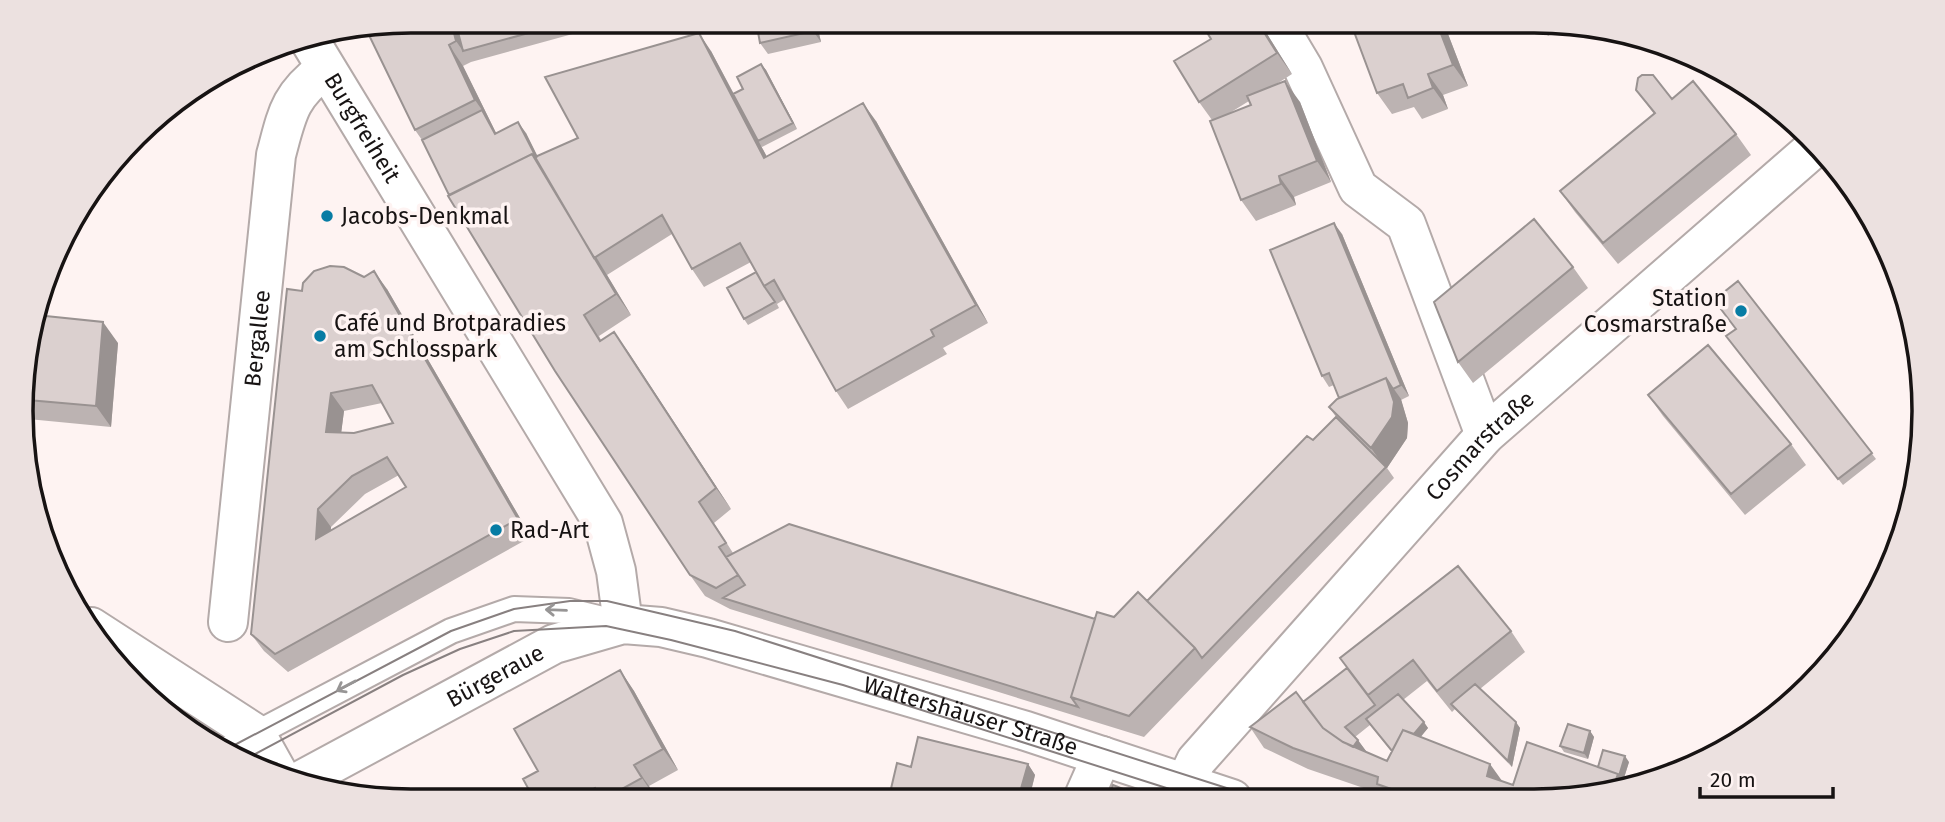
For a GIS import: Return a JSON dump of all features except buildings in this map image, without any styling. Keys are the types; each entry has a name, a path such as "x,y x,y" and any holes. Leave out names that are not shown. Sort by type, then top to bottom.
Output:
{"street":[{"path":"1282,33 1303,68 1358,187 1406,224 1485,435"},
{"name":"Bergallee","path":"229,622 276,155 290,104 304,85 316,54"},
{"name":"Burgfreiheit","path":"316,54 603,523 616,571 623,624"},
{"name":"Cosmarstraße","path":"1185,784 1196,761 1485,435 1809,152"},
{"name":"Bürgeraue","path":"311,775 554,644 623,624 661,627 708,638"},
{"name":"Waltershäuser Straße","path":"708,638 1102,756 1201,789"},
{"path":"114,644 242,741 258,756"},
{"path":"1087,789 1102,756"}],"lane":[{"path":"242,741 451,631 514,609 569,611 623,624"}],"tram line":[{"path":"235,745 451,631 514,609 570,601 607,601 735,631 1230,789"},
{"path":"254,755 403,675 460,649 514,631 606,626 671,640 843,685 1170,789"}],"place":[{"name":"Jacobs-Denkmal","path":"327,216"},
{"name":"Station Cosmarstraße","path":"1741,311"},
{"name":"Café und Brotparadies am Schlosspark","path":"320,336"},
{"name":"Rad-Art","path":"496,530"}]}
